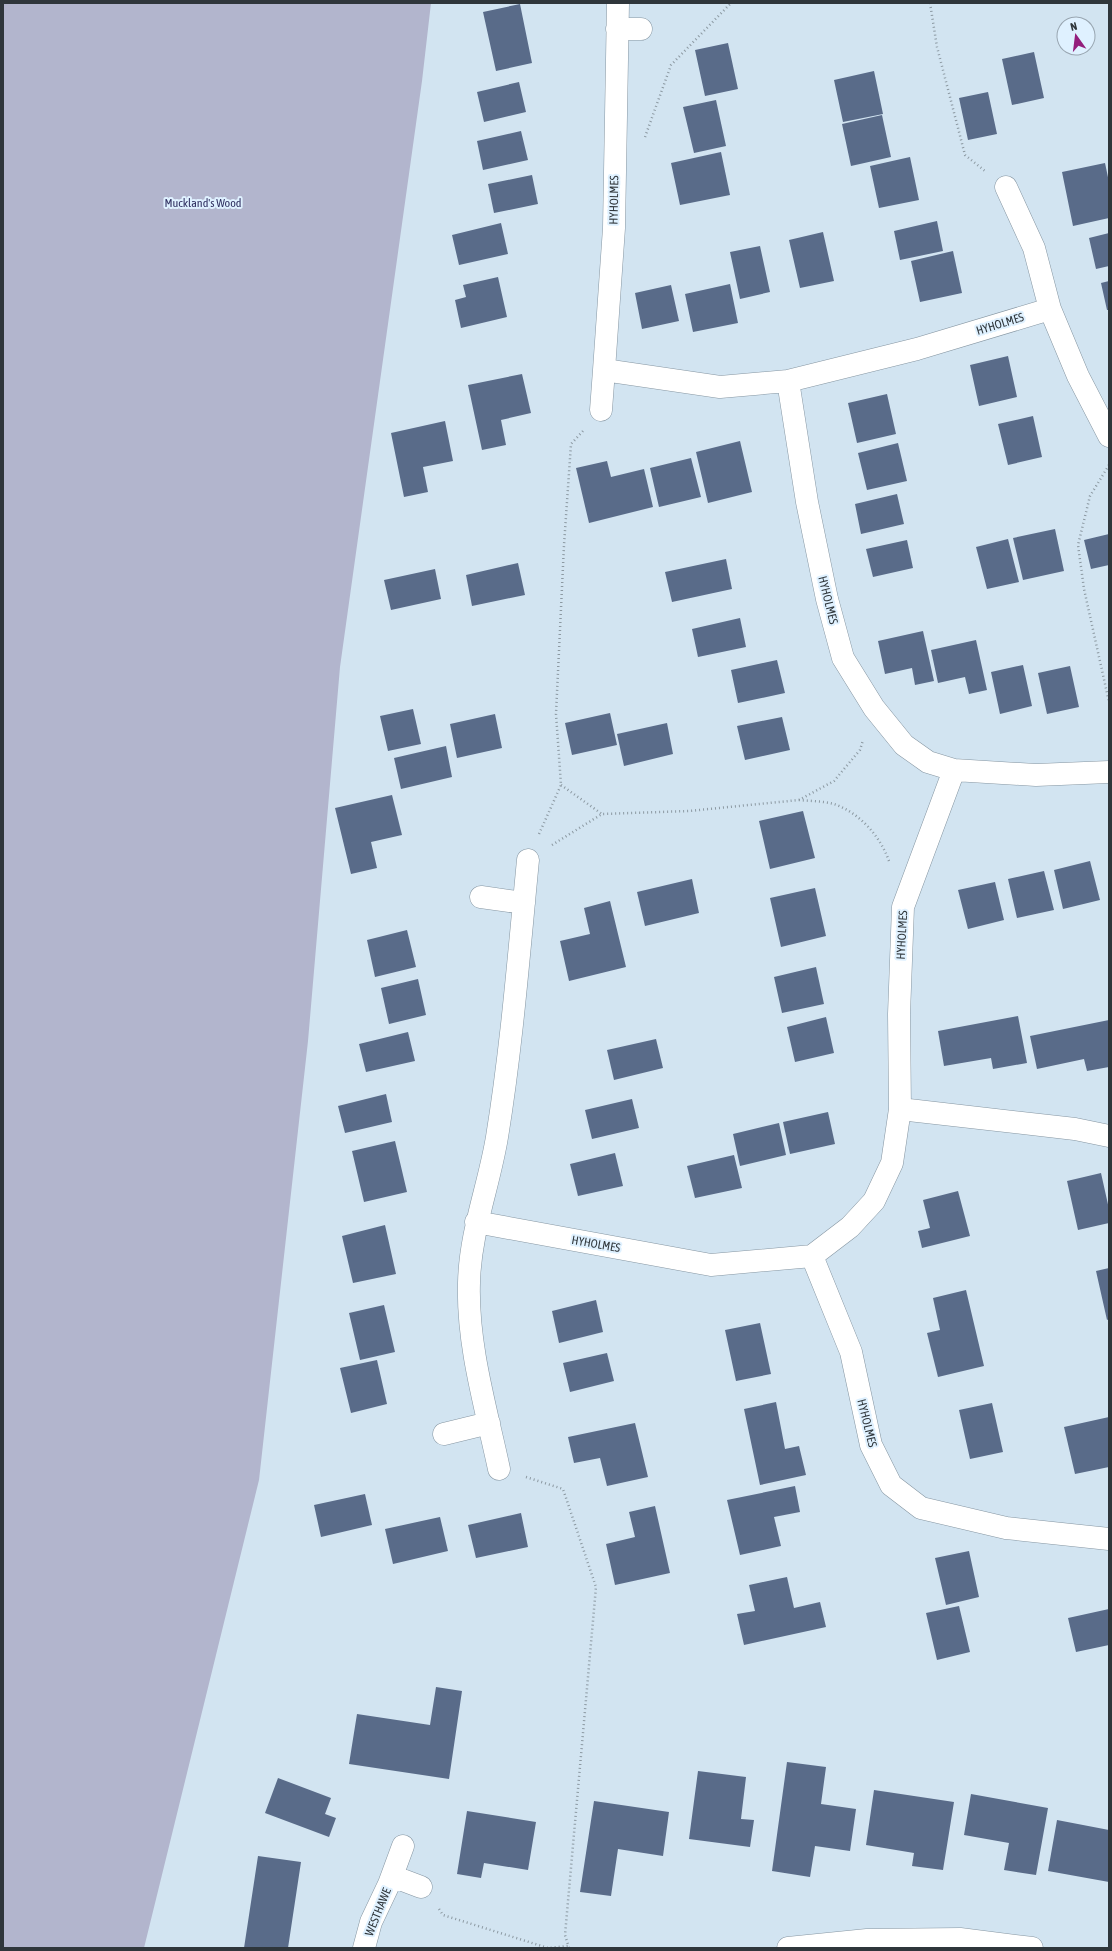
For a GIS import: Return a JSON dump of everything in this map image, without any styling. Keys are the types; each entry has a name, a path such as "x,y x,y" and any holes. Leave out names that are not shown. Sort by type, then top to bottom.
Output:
{"street":[{"name":"HYHOLMES","path":"602,410 614,228 618,3"},
{"path":"618,29 641,29"},
{"path":"1006,187 1034,248 1050,309 1078,376 1109,436"},
{"name":"HYHOLMES","path":"604,370 720,387 788,381 917,349 1050,309"},
{"name":"HYHOLMES","path":"788,381 807,502 827,599 843,658 874,708 904,745 928,762 954,770 1036,775 1109,772"},
{"name":"HYHOLMES","path":"476,1222 711,1265 812,1256 850,1227 874,1201 892,1163 900,1109 899,1014 903,907 954,770"},
{"path":"499,1469 471,1336 469,1282 476,1222 497,1139 511,1037 528,860"},
{"path":"481,897 524,903"},
{"path":"900,1109 1075,1129 1109,1136"},
{"name":"HYHOLMES","path":"812,1256 851,1352 871,1445 891,1485 921,1508 1006,1528 1109,1539"},
{"path":"444,1434 489,1423"},
{"name":"WESTHAWE","path":"364,1948 371,1922 392,1876 402,1846"},
{"name":"WESTHAWE","path":"392,1876 421,1887"},
{"path":"788,1948 867,1940 960,1939 1032,1948"}],"path":[{"path":"645,139 671,65 731,3"},
{"path":"930,3 936,47 965,155 1006,187"},
{"path":"528,860 561,785 556,714 564,545 571,444 602,410"},
{"path":"1109,465 1090,496 1078,545 1084,589 1109,702"},
{"path":"799,800 834,782 860,750 874,708"},
{"path":"561,785 602,814"},
{"path":"528,860 602,814 689,811 799,800 833,804 859,817 884,848 890,863"},
{"path":"421,1887 444,1915 548,1948 568,1947 565,1935 596,1587 563,1489 499,1469"}],"green space":[{"name":"Muckland's Wood","path":"3,3 431,3 422,81 340,667 308,1041 259,1480 144,1948 3,1948"}],"building":[{"path":"520,4 532,63 496,71 483,12"},
{"path":"728,43 738,89 705,96 695,50"},
{"path":"1034,52 1044,98 1012,105 1002,59"},
{"path":"874,71 883,114 843,122 834,80"},
{"path":"519,82 526,112 484,122 477,92"},
{"path":"988,92 997,134 968,140 959,98"},
{"path":"716,100 726,146 694,153 683,107"},
{"path":"882,115 891,157 851,166 842,124"},
{"path":"521,131 528,160 483,170 477,141"},
{"path":"721,152 730,195 680,205 671,163"},
{"path":"910,157 919,200 879,208 870,166"},
{"path":"1105,163 1109,182 1109,218 1073,226 1062,172"},
{"path":"532,175 538,204 494,213 488,184"},
{"path":"937,221 943,251 900,260 894,231"},
{"path":"501,223 508,254 459,265 452,235"},
{"path":"823,232 834,281 800,288 789,240"},
{"path":"1109,233 1109,266 1096,269 1089,238"},
{"path":"760,246 770,292 740,299 730,252"},
{"path":"953,251 962,293 920,302 911,261"},
{"path":"498,277 507,317 461,328 455,300 466,297 463,285"},
{"path":"1109,281 1109,310 1107,310 1101,283"},
{"path":"730,284 738,323 693,332 685,294"},
{"path":"671,285 679,321 642,329 635,293"},
{"path":"1008,356 1017,397 979,406 970,365"},
{"path":"522,374 531,413 501,420 506,445 482,450 468,385"},
{"path":"887,394 896,434 857,443 848,403"},
{"path":"1033,416 1042,457 1008,465 998,424"},
{"path":"445,421 453,461 423,467 428,492 404,497 391,433"},
{"path":"740,441 752,492 708,503 696,452"},
{"path":"898,443 907,481 867,490 858,453"},
{"path":"691,458 701,497 659,507 650,468"},
{"path":"607,461 611,477 644,469 653,507 589,523 576,468"},
{"path":"897,494 904,524 861,534 855,504"},
{"path":"1055,529 1064,571 1023,580 1013,538"},
{"path":"1109,534 1109,565 1091,569 1084,540"},
{"path":"1008,539 1019,582 987,589 976,547"},
{"path":"907,540 913,568 873,577 866,549"},
{"path":"726,559 732,589 672,602 665,572"},
{"path":"518,563 525,595 472,606 466,575"},
{"path":"435,569 441,599 391,610 384,580"},
{"path":"740,618 746,647 698,657 692,629"},
{"path":"923,631 934,681 915,685 912,668 885,674 878,641"},
{"path":"976,640 987,690 969,694 965,677 938,683 931,650"},
{"path":"777,660 785,693 738,703 731,670"},
{"path":"1023,665 1032,706 1000,714 991,672"},
{"path":"1070,666 1079,707 1047,714 1038,673"},
{"path":"413,709 421,744 388,751 380,716"},
{"path":"610,713 617,745 572,755 565,723"},
{"path":"495,714 502,748 457,758 450,724"},
{"path":"782,717 790,750 745,760 737,726"},
{"path":"667,723 673,754 624,766 617,734"},
{"path":"446,746 452,777 401,789 394,758"},
{"path":"392,795 402,835 371,842 377,868 351,874 335,808"},
{"path":"803,811 815,858 770,869 759,821"},
{"path":"1090,861 1100,900 1063,909 1054,870"},
{"path":"1044,871 1054,910 1017,918 1008,879"},
{"path":"692,879 699,913 645,926 637,892"},
{"path":"995,882 1004,920 968,929 958,890"},
{"path":"815,888 826,936 781,947 770,898"},
{"path":"610,901 626,967 569,981 560,941 590,934 584,908"},
{"path":"407,930 416,967 375,977 367,940"},
{"path":"816,967 824,1004 782,1013 774,977"},
{"path":"418,979 426,1015 389,1024 381,988"},
{"path":"1018,1016 1027,1063 993,1069 991,1058 944,1066 938,1031"},
{"path":"826,1017 834,1053 795,1062 787,1027"},
{"path":"1109,1020 1109,1067 1087,1071 1084,1059 1037,1069 1030,1036"},
{"path":"408,1032 415,1061 366,1072 359,1044"},
{"path":"656,1039 663,1068 614,1080 607,1050"},
{"path":"386,1094 392,1122 345,1133 338,1106"},
{"path":"632,1099 639,1128 592,1139 585,1110"},
{"path":"828,1112 835,1144 790,1154 783,1122"},
{"path":"779,1123 786,1155 740,1166 733,1134"},
{"path":"395,1141 407,1192 364,1202 352,1151"},
{"path":"615,1153 623,1186 578,1196 570,1164"},
{"path":"734,1155 742,1188 695,1198 687,1166"},
{"path":"1101,1173 1109,1209 1109,1223 1078,1230 1067,1181"},
{"path":"958,1191 970,1236 922,1248 918,1231 930,1228 923,1200"},
{"path":"385,1225 396,1274 353,1283 342,1236"},
{"path":"1109,1268 1109,1319 1107,1320 1096,1271"},
{"path":"966,1290 984,1366 938,1377 927,1333 940,1330 933,1298"},
{"path":"596,1300 603,1332 559,1343 552,1311"},
{"path":"384,1305 395,1352 360,1360 349,1313"},
{"path":"760,1323 771,1374 736,1381 725,1330"},
{"path":"607,1353 614,1381 570,1392 563,1363"},
{"path":"377,1360 387,1404 351,1413 340,1368"},
{"path":"776,1402 785,1449 799,1446 806,1475 760,1485 744,1409"},
{"path":"992,1403 1003,1452 970,1459 959,1410"},
{"path":"1109,1417 1109,1467 1075,1474 1064,1427"},
{"path":"635,1423 648,1477 607,1486 600,1458 574,1463 568,1437"},
{"path":"795,1486 800,1512 774,1517 781,1546 740,1555 727,1500"},
{"path":"365,1494 372,1525 321,1537 314,1505"},
{"path":"655,1506 670,1573 615,1585 606,1544 635,1537 629,1512"},
{"path":"521,1513 528,1547 476,1558 468,1525"},
{"path":"440,1517 448,1551 393,1564 385,1529"},
{"path":"969,1551 979,1597 946,1605 935,1558"},
{"path":"787,1577 794,1608 820,1602 826,1627 744,1645 737,1614 755,1611 749,1585"},
{"path":"959,1606 970,1652 937,1660 926,1613"},
{"path":"1109,1609 1109,1645 1076,1652 1068,1618"},
{"path":"436,1687 462,1691 449,1779 349,1764 357,1714 430,1725"},
{"path":"787,1762 826,1767 821,1804 856,1809 850,1851 815,1846 810,1877 772,1871"},
{"path":"698,1771 746,1777 741,1819 754,1820 750,1847 689,1839"},
{"path":"278,1778 331,1798 325,1814 336,1818 329,1837 265,1813"},
{"path":"874,1790 954,1802 943,1870 912,1866 914,1853 866,1845"},
{"path":"971,1794 1048,1808 1036,1875 1004,1870 1009,1843 964,1835"},
{"path":"594,1801 669,1812 663,1856 618,1849 611,1896 580,1892"},
{"path":"467,1811 536,1822 528,1870 484,1863 481,1878 457,1874"},
{"path":"1057,1820 1109,1830 1109,1882 1048,1871"},
{"path":"258,1856 301,1862 288,1948 244,1948"}]}
